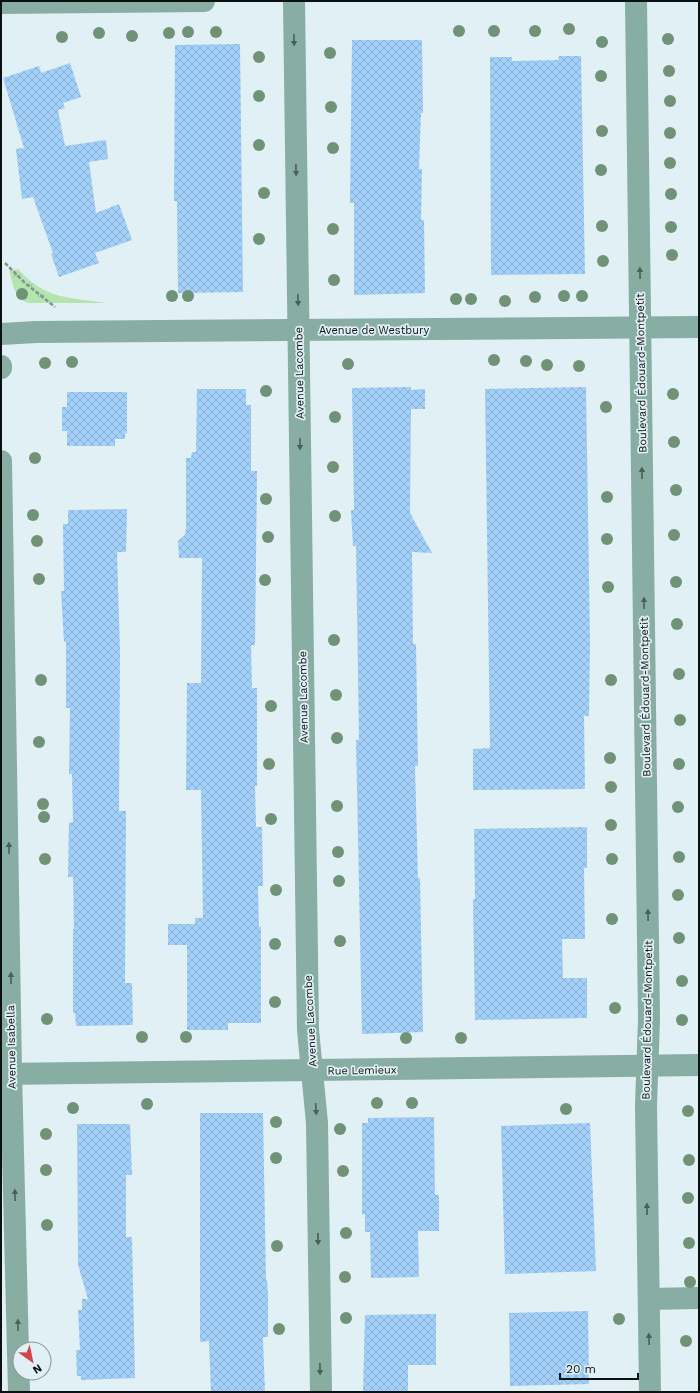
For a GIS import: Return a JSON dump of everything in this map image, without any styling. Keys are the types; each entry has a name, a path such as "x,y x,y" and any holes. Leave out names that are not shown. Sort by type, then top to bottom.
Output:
{"street":[{"path":"1,3 204,1"},
{"name":"Avenue Lacombe","path":"294,1 308,1030 317,1123 320,1392"},
{"name":"Boulevard Édouard-Montpetit","path":"636,1 649,1019 646,1105 650,1392"},
{"name":"Avenue de Westbury","path":"1,334 36,332 699,327"},
{"name":"Avenue Isabella","path":"1,461 6,1074 19,1392"},
{"name":"Rue Lemieux","path":"6,1074 699,1065"},
{"path":"649,1299 699,1298"}],"path":[{"path":"5,263 25,283 55,307"}],"green space":[{"path":"18,269 38,287 48,292 69,298 106,303 28,303 23,301 17,294 9,271"}],"building":[{"path":"352,40 422,40 423,113 421,113 419,169 422,169 421,220 424,220 425,293 354,295 354,203 350,203"},
{"path":"240,44 243,292 178,293 177,201 174,201 175,45"},
{"path":"559,56 581,56 585,274 491,275 490,57 512,57 512,61 558,60"},
{"path":"70,63 81,97 63,103 65,108 58,110 65,146 106,140 108,159 89,162 96,213 119,204 132,240 95,253 99,263 59,277 51,254 53,253 33,197 22,199 16,149 24,148 3,78 39,66 41,73"},
{"path":"411,387 411,390 425,389 425,409 411,409 410,513 432,553 412,552 413,644 416,644 418,766 415,766 418,878 420,878 423,1032 362,1034 356,740 359,740 356,546 353,546 351,510 354,510 352,388"},
{"path":"586,387 590,642 589,716 584,716 585,789 473,790 473,749 490,748 485,389"},
{"path":"197,389 246,389 246,405 251,405 251,471 257,471 255,645 251,645 252,688 257,688 257,786 255,786 256,827 262,827 263,886 258,886 259,927 261,927 261,1023 228,1023 228,1030 187,1030 187,945 168,945 168,924 195,924 195,918 203,918 201,790 186,790 187,683 201,683 202,558 179,558 178,541 185,535 186,528 186,458 191,458 192,452 196,452"},
{"path":"67,392 127,392 127,433 125,434 125,439 115,439 115,446 67,446 67,431 62,431 62,407 67,407"},
{"path":"127,509 126,552 117,552 120,652 119,811 126,811 125,983 132,983 133,1025 76,1026 75,1013 73,1013 73,877 68,877 69,823 73,822 72,774 69,774 70,708 66,708 66,641 64,642 61,591 64,591 63,524 68,524 68,510"},
{"path":"587,827 587,868 584,868 585,939 562,939 563,978 587,978 587,1018 475,1020 473,899 475,899 474,829"},
{"path":"200,1113 263,1113 266,1280 268,1295 268,1337 263,1337 265,1392 211,1392 209,1341 200,1342"},
{"path":"434,1117 435,1195 439,1195 439,1231 418,1231 419,1277 371,1278 370,1232 365,1232 365,1214 362,1214 362,1123 368,1123 368,1118"},
{"path":"590,1123 596,1271 505,1274 501,1126"},
{"path":"77,1124 130,1124 132,1175 126,1175 126,1237 132,1237 135,1378 81,1380 81,1376 77,1376 76,1350 80,1350 78,1310 82,1310 82,1299 88,1299 78,1265"},
{"path":"588,1311 589,1384 510,1386 509,1313"},
{"path":"436,1314 436,1365 408,1365 408,1392 363,1392 365,1315"}]}
